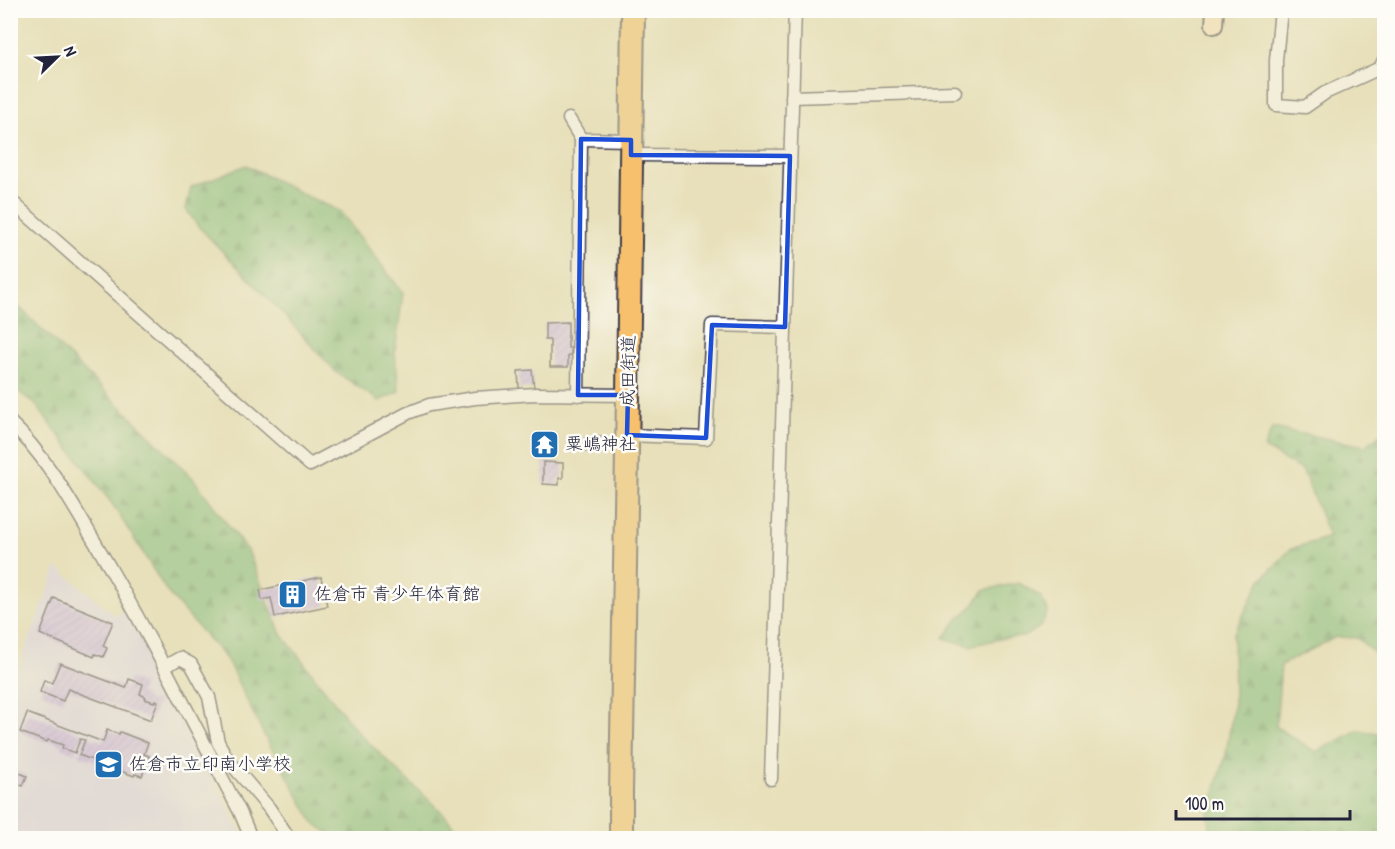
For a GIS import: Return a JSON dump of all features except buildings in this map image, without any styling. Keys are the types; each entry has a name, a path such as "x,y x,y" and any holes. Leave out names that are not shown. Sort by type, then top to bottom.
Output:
{"highway":[{"name":"成田街道","path":"623,838 621,792 633,10"}],"street":[{"path":"771,779 795,10"},
{"path":"1281,10 1276,60 1276,105 1305,107 1325,93 1380,68 1384,60"},
{"path":"792,97 955,92"},
{"path":"569,119 581,139 578,395"},
{"path":"581,139 631,148 790,156"},
{"path":"10,200 310,465 408,413 429,405 475,398 535,394 628,395"},
{"path":"627,435 706,438 712,325 785,327"},
{"path":"10,422 28,438 71,501 121,586 240,812 251,838"},
{"path":"164,667 180,658 191,664 209,697 218,742 228,760 268,808 286,838"}],"highlighted area":[{"path":"581,139 631,140 631,155 790,156 785,327 712,325 706,438 627,435 628,395 578,395"}],"shaded area":[{"name":"佐倉市立印南小学校","path":"57,567 116,616 126,610 244,838 11,838 10,689"}],"green space":[{"path":"246,165 340,211 403,293 395,352 399,392 379,401 336,372 197,225 186,209 191,187"},
{"path":"11,299 192,477 249,553 280,632 356,730 445,815 464,838 336,838 314,823 264,735 227,660 168,593 113,505 35,404 11,386"},
{"path":"1272,428 1365,446 1384,431 1384,667 1379,657 1357,638 1336,637 1281,665 1276,727 1316,752 1358,730 1384,734 1384,838 1212,838 1208,814 1226,754 1234,702 1233,635 1261,580 1291,549 1329,537 1303,471 1264,448"},
{"path":"1019,583 1041,597 1048,611 1040,627 1023,637 1004,638 970,646 944,638 958,619 974,605 984,590"}],"place":[{"name":"粟嶋神社","path":"544,444"},
{"name":"佐倉市 青少年体育館","path":"293,594"},
{"name":"佐倉市立印南小学校","path":"108,764"}]}
